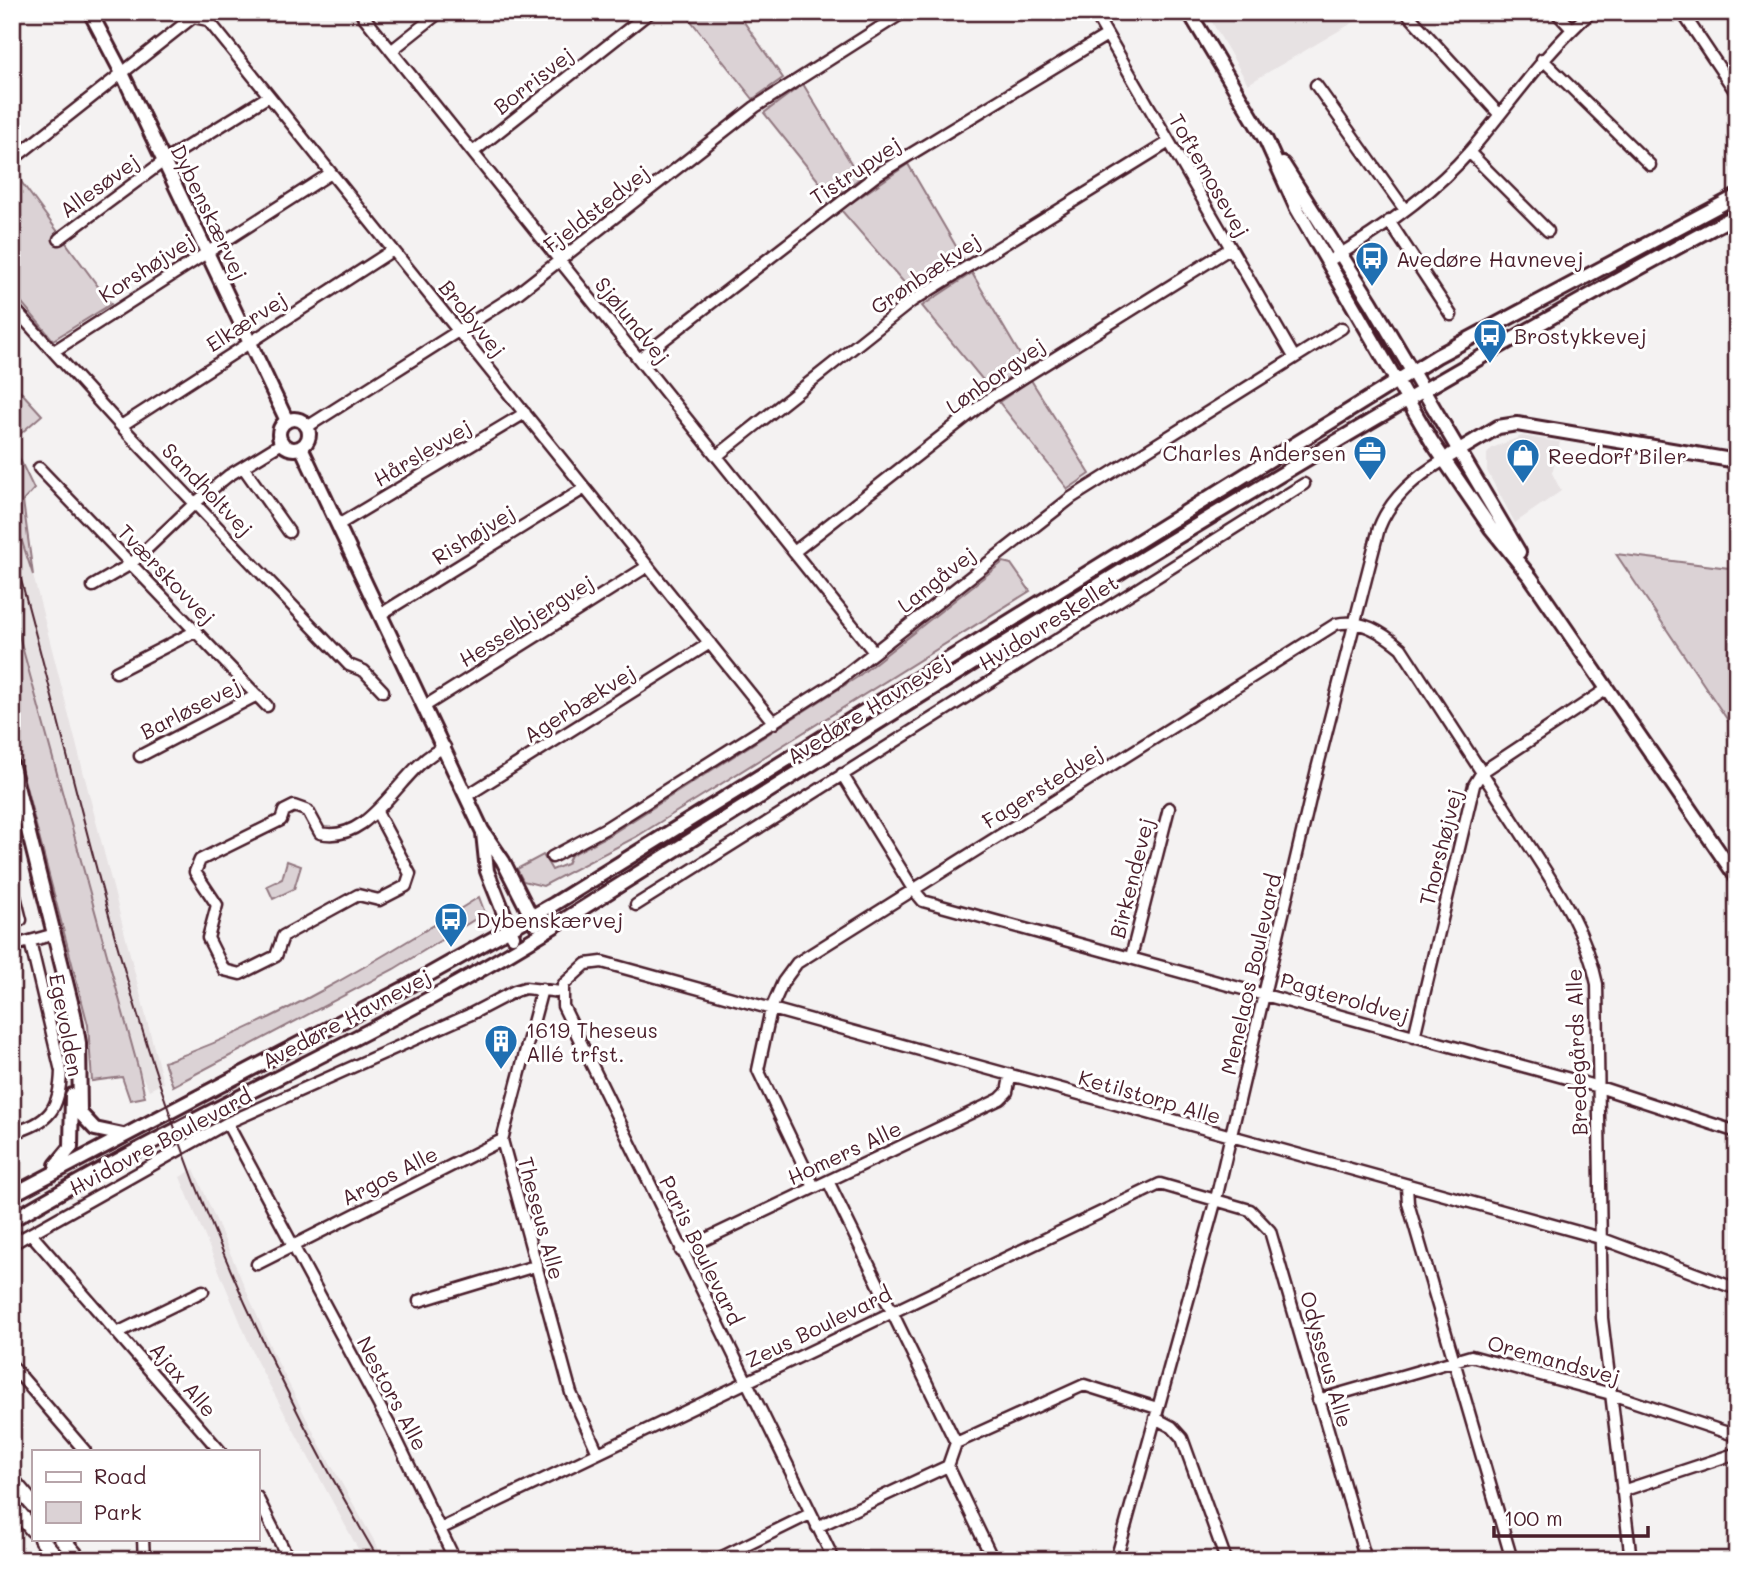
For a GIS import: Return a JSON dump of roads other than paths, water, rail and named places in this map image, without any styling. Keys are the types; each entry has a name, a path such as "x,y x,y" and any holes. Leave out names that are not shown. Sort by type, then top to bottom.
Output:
{"main road":[{"path":"12,1480 32,1504"},
{"path":"12,1506 32,1529"},
{"path":"42,1540 59,1560"},
{"path":"63,1540 80,1560"}],"street":[{"name":"Sjølundvej","path":"360,12 874,652"},
{"path":"391,51 440,12"},
{"name":"Borrisvej","path":"473,152 650,12"},
{"name":"Fjeldstedvej","path":"307,427 458,331 560,261 755,107 904,12"},
{"name":"Toftemosevej","path":"1094,12 1294,357"},
{"path":"1189,12 1265,138 1341,254 1531,578"},
{"path":"1406,12 1499,114"},
{"path":"1556,12 1572,29"},
{"path":"1327,262 1405,209 1469,152 1542,59 1591,12"},
{"path":"1682,12 1737,94"},
{"name":"Dybenskærvej","path":"90,16 122,73 287,421"},
{"name":"Brobyvej","path":"122,73 192,17 208,20 774,723"},
{"name":"Tistrupvej","path":"639,359 878,174 1107,35"},
{"path":"1542,59 1650,164"},
{"path":"12,160 122,73"},
{"path":"1316,85 1405,209"},
{"name":"Allesøvej","path":"59,239 164,161 270,96"},
{"path":"1265,138 1327,262 1444,460 1531,578 1737,878"},
{"name":"Grønbækvej","path":"718,456 912,301 1169,142"},
{"path":"1469,152 1548,231"},
{"name":"Korshøjvej","path":"54,351 207,250 331,173"},
{"name":"Avedøre Havnevej","path":"12,1195 405,988 531,917 693,820 1412,372 1517,312 1737,196"},
{"name":"Avedøre Havnevej","path":"12,1220 169,1132 518,947 1202,524 1423,391 1526,330 1737,215"},
{"path":"1389,221 1451,315"},
{"name":"Lønborgvej","path":"794,552 989,399 1231,248"},
{"name":"Elkærvej","path":"121,426 393,250"},
{"name":"Sandholtvej","path":"12,306 121,426 349,665 364,671 383,691"},
{"name":"Langåvej","path":"552,857 606,828 835,683 1071,498 1342,328"},
{"name":"Hårslevvej","path":"338,525 525,413"},
{"path":"298,420 307,427 307,441 301,447 291,449 282,443 279,432 287,421 298,420"},
{"path":"1444,460 1498,427 1517,424 1737,461"},
{"path":"93,586 131,564 195,503 243,467 282,443"},
{"path":"301,447 468,795 482,830 540,934"},
{"name":"Menelaos Boulevard","path":"1116,1560 1216,1199 1355,622 1387,509 1398,496 1444,460"},
{"path":"243,467 289,532"},
{"name":"Tværskovvej","path":"39,468 267,706"},
{"name":"Hvidovreskellet","path":"636,905 1304,484"},
{"name":"Rishøjvej","path":"381,614 585,488"},
{"name":"Hesselbjergvej","path":"425,706 648,566"},
{"name":"Bredegårds Alle","path":"1355,622 1383,633 1401,648 1579,925 1591,954 1597,984 1602,1318 1630,1560"},
{"name":"Fagerstedvej","path":"814,1187 758,1070 771,1009 783,982 797,963 1336,624 1355,622"},
{"path":"116,672 196,631"},
{"name":"Agerbækvej","path":"468,795 710,643"},
{"name":"Thorshøjvej","path":"1414,1037 1474,785 1482,772 1607,689"},
{"name":"Barløsevej","path":"140,756 257,695"},
{"path":"378,814 410,874 406,886 379,900 358,895 283,936 276,956 240,974 225,970 208,937 217,905 195,872 200,860 281,820 284,811 294,806 308,811 320,833 335,836 378,814 383,802 425,760 445,747"},
{"name":"Egevolden","path":"12,766 74,1014 79,1044 78,1071 83,1118 95,1129 123,1135"},
{"name":"Pagteroldvej","path":"842,775 923,901 1599,1087 1737,1132"},
{"name":"Birkendevej","path":"1131,957 1169,808"},
{"path":"482,830 487,871 518,947"},
{"path":"12,884 21,920"},
{"path":"12,946 55,934"},
{"name":"Egevolden","path":"12,1133 44,1120 57,1101 61,1088 61,1071 30,941"},
{"name":"Ketilstorp Alle","path":"561,992 563,985 586,964 602,962 1407,1187 1600,1238 1737,1289"},
{"name":"Hvidovre Boulevard","path":"12,1244 227,1124 469,1015 515,991 542,989 561,992"},
{"name":"Theseus Alle","path":"542,989 502,1140 570,1393 598,1453"},
{"name":"Paris Boulevard","path":"561,992 563,1006 834,1560"},
{"name":"Egevolden","path":"48,1174 72,1147 72,1098 78,1071"},
{"name":"Homers Alle","path":"681,1251 1000,1099 1007,1092 1010,1077"},
{"name":"Nestors Alle","path":"227,1124 389,1424 455,1560"},
{"name":"Argos Alle","path":"293,1245 502,1140"},
{"path":"828,1181 956,1443 948,1466 993,1560"},
{"name":"Zeus Boulevard","path":"440,1529 1160,1184 1216,1199"},
{"path":"1407,1187 1408,1203 1512,1560"},
{"name":"Odysseus Alle","path":"1216,1199 1250,1210 1270,1231 1366,1560"},
{"name":"Ajax Alle","path":"31,1234 219,1450"},
{"path":"257,1264 293,1245"},
{"path":"419,1301 534,1266"},
{"name":"Ajax Alle","path":"119,1332 203,1291"},
{"name":"Oremandsvej","path":"1318,1400 1471,1356 1611,1394 1737,1436"},
{"path":"12,1366 84,1450"},
{"path":"956,1443 1084,1385 1156,1413 1182,1438 1226,1560"},
{"path":"1622,1492 1737,1453"},
{"path":"817,1527 948,1466"},
{"path":"259,1501 289,1560"},
{"path":"716,1560 810,1514"},
{"path":"143,1540 144,1560"}],"tram line":[{"path":"12,547 100,883 138,1016 181,1144 229,1267 284,1386 379,1560"}],"place":[{"name":"Avedøre Havnevej","path":"1372,288"},
{"name":"Brostykkevej","path":"1490,365"},
{"name":"Charles Andersen","path":"1370,482"},
{"name":"Reedorf Biler","path":"1523,485"},
{"name":"Dybenskærvej","path":"451,949"},
{"name":"1619 Theseus Allé trfst.","path":"501,1071"}]}
